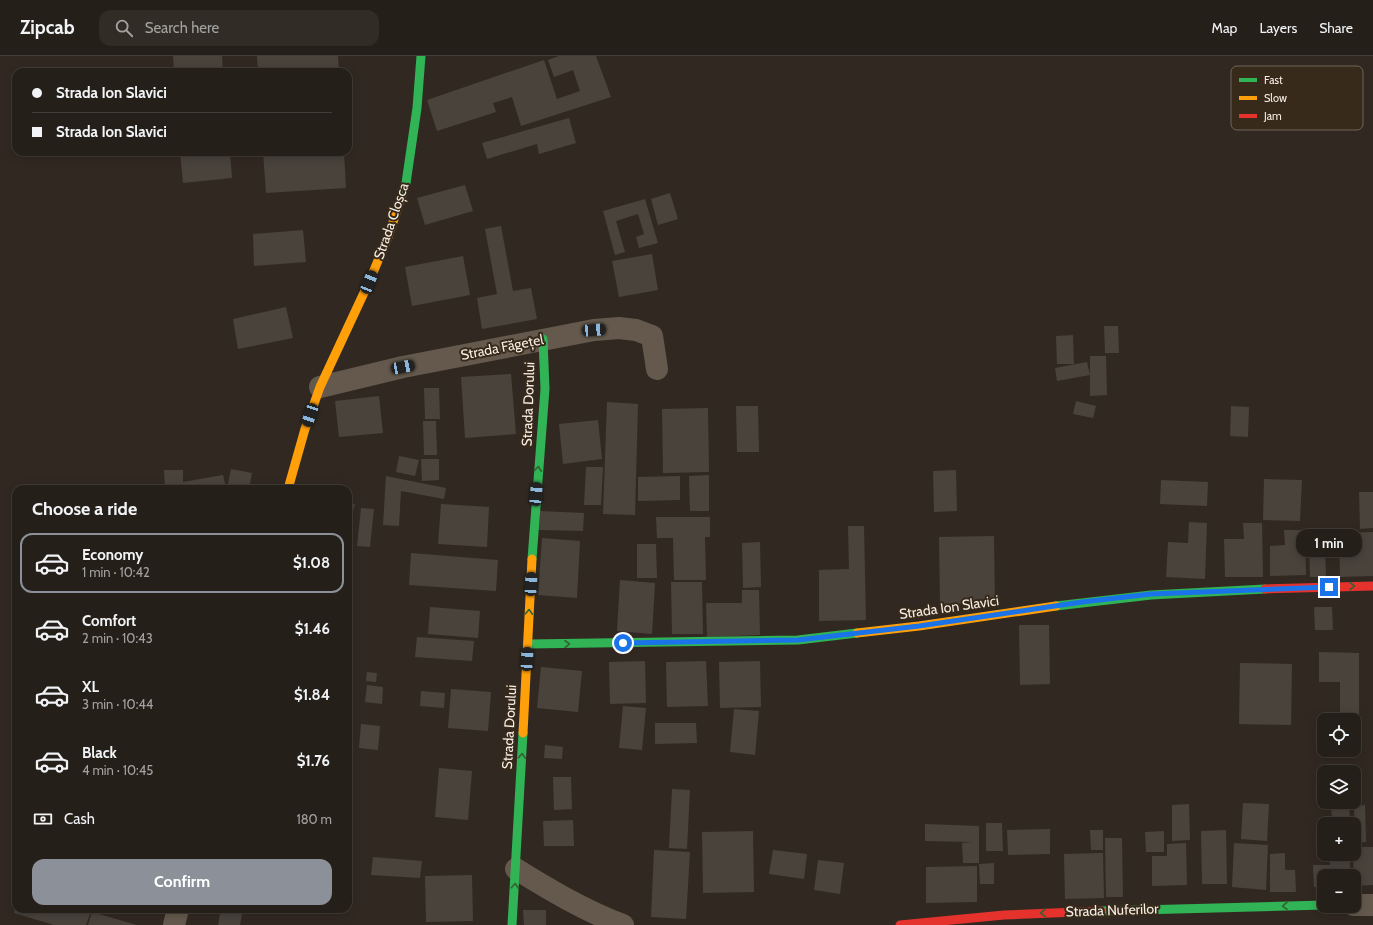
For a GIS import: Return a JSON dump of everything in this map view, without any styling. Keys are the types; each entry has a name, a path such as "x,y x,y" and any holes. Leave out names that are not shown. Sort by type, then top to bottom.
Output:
{"street":[{"name":"Strada Cloșca","path":"289,485 305,429 320,387 369,282 388,237 406,184 417,108 421,56"},
{"name":"Strada Făgețel","path":"320,387 403,367 543,339 594,330 619,328 636,330 652,336 657,369"},
{"name":"Strada Dorului","path":"512,925 534,524 545,389 543,339"},
{"name":"Strada Ion Slavici","path":"528,644 798,640 919,626 1082,602 1151,594 1228,590 1373,586"},
{"path":"516,869 558,894 609,920 623,925"},
{"name":"Strada Nuferilor","path":"900,925 1004,915 1095,910 1317,905"},
{"path":"1361,905 1373,905"},
{"path":"174,925 177,913"}],"building":[{"path":"173,56 222,56 223,68 174,68"},
{"path":"257,56 338,56 339,68 258,68"},
{"path":"559,56 596,56 611,97 521,126 512,97 493,103 496,112 437,131 427,100 544,60 557,99 580,91 573,70 554,77 548,60"},
{"path":"569,118 576,143 539,154 537,144 487,159 482,143"},
{"path":"180,156 230,156 232,178 183,183"},
{"path":"263,156 344,156 346,188 266,193"},
{"path":"465,185 473,211 425,225 417,198"},
{"path":"670,193 678,219 658,225 651,199"},
{"path":"645,199 658,243 639,248 636,237 644,234 638,214 616,221 625,252 615,255 603,211"},
{"path":"501,226 513,291 531,288 537,319 482,329 477,298 497,294 485,229"},
{"path":"303,230 306,262 254,266 253,234"},
{"path":"652,254 658,290 619,297 612,261"},
{"path":"463,256 470,295 412,306 405,267"},
{"path":"286,307 293,338 238,349 233,319"},
{"path":"1104,326 1118,326 1119,353 1105,353"},
{"path":"1073,335 1074,364 1057,364 1056,336"},
{"path":"1090,356 1106,356 1107,395 1090,396"},
{"path":"1087,362 1090,375 1057,381 1055,368"},
{"path":"511,374 516,434 465,438 461,377"},
{"path":"424,388 439,388 440,419 425,419"},
{"path":"379,396 383,433 339,437 335,401"},
{"path":"1076,401 1096,406 1093,418 1073,414"},
{"path":"607,402 638,404 635,515 603,514"},
{"path":"736,406 758,406 759,452 737,452"},
{"path":"1231,406 1249,407 1248,437 1230,436"},
{"path":"708,408 709,472 663,473 662,409"},
{"path":"598,420 602,459 563,464 559,424"},
{"path":"423,421 436,421 437,455 424,455"},
{"path":"399,456 419,460 415,476 396,472"},
{"path":"421,459 439,459 439,480 422,481"},
{"path":"586,467 603,467 601,505 584,505"},
{"path":"231,469 252,473 250,485 228,485"},
{"path":"164,470 183,470 183,482 223,475 225,485 165,485"},
{"path":"956,470 957,511 934,512 933,471"},
{"path":"709,475 709,511 690,511 689,476"},
{"path":"386,476 446,488 444,499 401,491 399,526 383,525"},
{"path":"680,476 680,500 638,501 638,477"},
{"path":"1264,479 1302,480 1300,521 1263,520"},
{"path":"1161,480 1208,482 1207,506 1160,504"},
{"path":"1359,492 1373,492 1373,528 1360,529"},
{"path":"352,503 355,504 352,514"},
{"path":"441,504 489,507 487,547 438,544"},
{"path":"361,508 374,509 370,547 357,546"},
{"path":"540,511 584,513 583,531 539,530"},
{"path":"656,517 710,517 710,537 705,537 706,580 674,580 673,538 657,538"},
{"path":"1189,522 1207,523 1205,579 1166,577 1168,542 1188,543"},
{"path":"1243,523 1262,523 1263,577 1225,577 1224,539 1244,539"},
{"path":"848,526 864,526 866,620 819,621 819,570 849,569"},
{"path":"1284,530 1305,530 1306,575 1270,576 1270,546 1285,545"},
{"path":"1373,532 1373,576 1340,577 1339,533"},
{"path":"994,536 995,603 940,604 939,537"},
{"path":"542,538 580,541 577,598 538,595"},
{"path":"760,542 761,587 743,588 742,543"},
{"path":"637,544 656,544 657,578 637,578"},
{"path":"1325,547 1326,577 1310,577 1309,548"},
{"path":"411,553 498,560 496,591 409,585"},
{"path":"620,580 655,583 652,634 617,631"},
{"path":"671,582 702,582 703,634 672,634"},
{"path":"742,590 759,590 760,635 707,637 706,603 742,603"},
{"path":"430,607 480,611 478,638 428,634"},
{"path":"1314,607 1332,607 1333,630 1315,630"},
{"path":"1019,625 1049,625 1050,684 1020,685"},
{"path":"417,637 474,641 472,661 415,657"},
{"path":"1319,652 1359,653 1359,713 1340,713 1340,682 1319,682"},
{"path":"645,661 646,703 610,704 609,662"},
{"path":"706,661 708,706 667,707 666,662"},
{"path":"760,661 761,707 720,708 719,662"},
{"path":"1240,663 1292,664 1291,725 1239,724"},
{"path":"541,667 582,671 578,712 537,708"},
{"path":"367,672 377,673 376,682 366,681"},
{"path":"367,685 383,687 382,704 365,702"},
{"path":"451,689 491,692 488,731 448,728"},
{"path":"421,691 445,693 444,708 420,706"},
{"path":"623,706 646,708 642,750 619,748"},
{"path":"734,709 759,711 755,755 730,752"},
{"path":"655,723 696,723 697,743 655,744"},
{"path":"361,724 380,726 378,750 359,748"},
{"path":"545,745 563,747 562,759 544,758"},
{"path":"439,768 472,771 468,820 435,817"},
{"path":"553,777 571,777 572,809 554,810"},
{"path":"672,789 690,790 687,849 669,848"},
{"path":"1243,803 1269,804 1267,841 1241,839"},
{"path":"1189,804 1190,840 1172,841 1172,805"},
{"path":"1361,805 1365,805 1366,842 1361,842 1361,817 1354,817 1354,809 1361,809"},
{"path":"1331,809 1349,809 1350,817 1332,817"},
{"path":"573,820 574,846 544,846 543,821"},
{"path":"986,823 1002,823 1003,851 986,851"},
{"path":"925,824 979,826 979,863 963,863 962,843 972,842 925,841"},
{"path":"1050,829 1050,854 1008,855 1007,830"},
{"path":"1090,830 1103,830 1103,850 1091,850"},
{"path":"1226,830 1227,884 1202,884 1201,831"},
{"path":"753,831 754,892 703,893 702,832"},
{"path":"1164,831 1164,852 1146,852 1145,832"},
{"path":"1105,838 1122,838 1123,897 1106,897"},
{"path":"1186,843 1187,885 1152,886 1152,856 1167,856 1167,844"},
{"path":"1234,843 1268,845 1266,890 1232,887"},
{"path":"1361,847 1373,847 1373,885 1361,886 1361,869 1353,869 1353,861 1361,861"},
{"path":"654,850 690,852 686,919 651,917"},
{"path":"773,850 807,854 804,879 769,874"},
{"path":"1103,853 1104,898 1065,899 1064,854"},
{"path":"1285,853 1285,870 1295,870 1296,892 1270,892 1270,854"},
{"path":"373,857 422,861 420,878 371,875"},
{"path":"818,860 844,863 840,894 814,890"},
{"path":"1330,861 1350,861 1350,869 1317,869 1317,887 1314,887 1313,865 1330,865"},
{"path":"994,863 994,884 980,884 979,864"},
{"path":"977,866 977,902 926,903 926,867"},
{"path":"472,875 473,921 426,922 425,876"},
{"path":"523,910 546,910 546,925 524,925"},
{"path":"14,913 90,914 86,925 54,925"},
{"path":"92,913 95,913 137,925 88,925"},
{"path":"220,913 242,913 240,925 218,925"}],"traffic: fast":[{"path":"397,210 406,183 417,108 421,56"},
{"path":"532,559 545,389 543,339"},
{"path":"1056,606 1151,595 1265,589"},
{"path":"528,644 798,640 857,633"},
{"path":"512,925 523,733"},
{"path":"1101,911 1317,905"}],"traffic: slow":[{"path":"289,485 305,429 320,387 369,282 388,237 397,210"},
{"path":"523,733 532,559"},
{"path":"857,633 919,626 1056,606"}],"traffic: jam":[{"path":"1265,589 1373,586"},
{"path":"900,925 1004,915 1101,911"}],"route":[{"path":"623,643 798,640 919,626 1082,602 1151,594 1329,587"}]}
